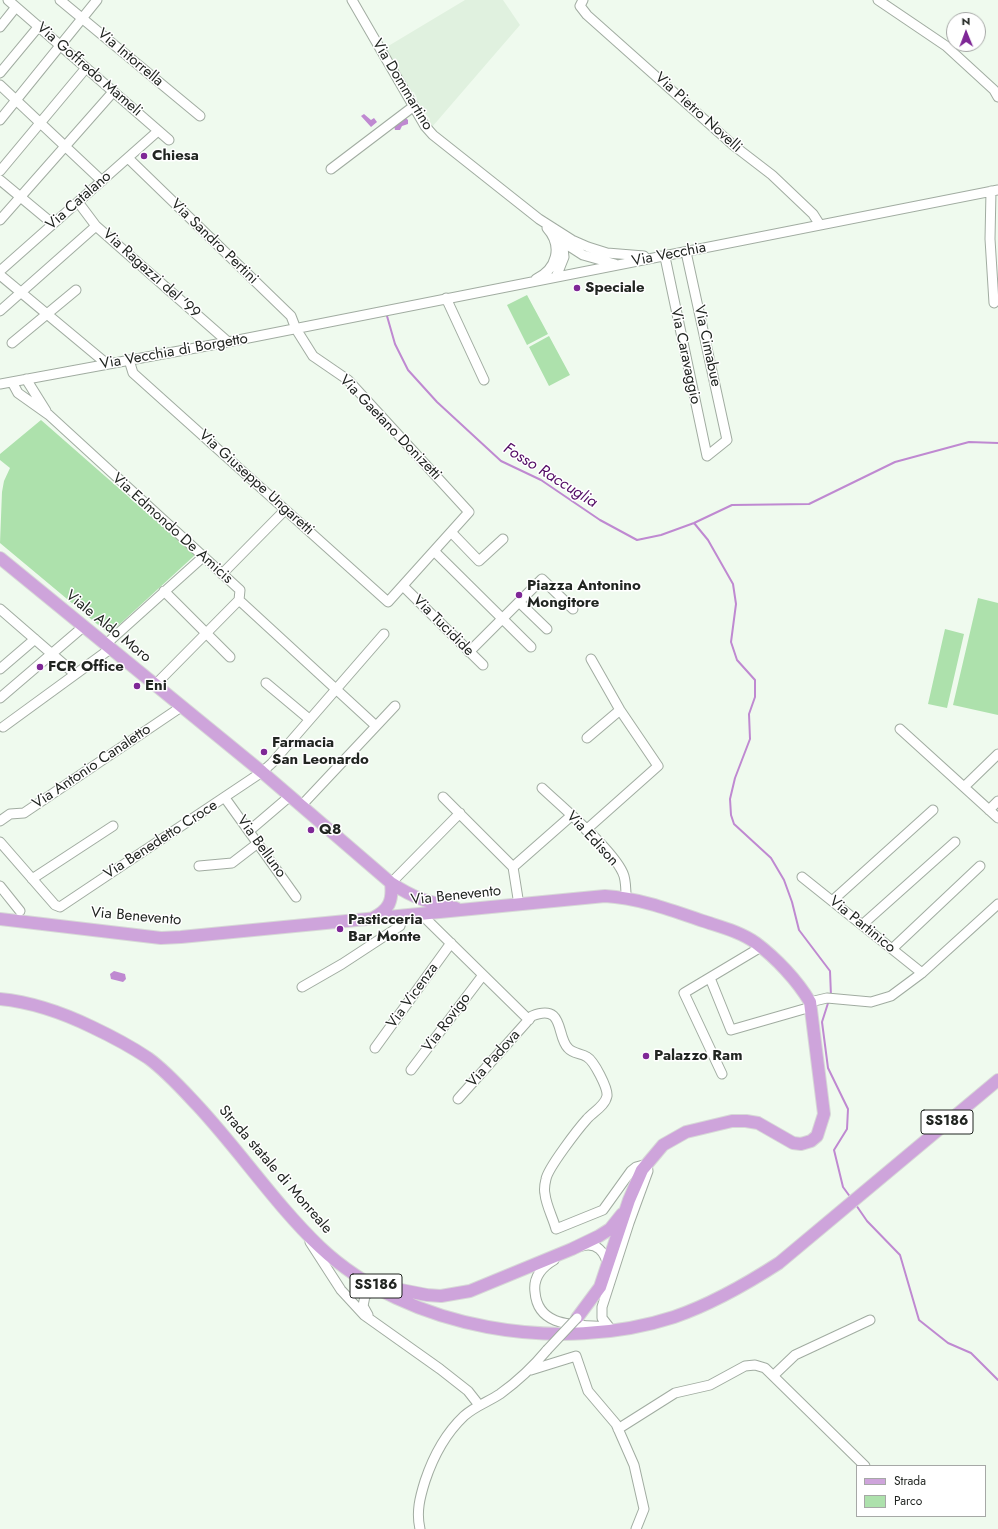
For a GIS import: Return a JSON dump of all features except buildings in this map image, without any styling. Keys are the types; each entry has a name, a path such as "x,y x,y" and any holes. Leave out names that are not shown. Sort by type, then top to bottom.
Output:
{"main road":[{"name":"Viale Aldo Moro","path":"0,558 262,772 391,883 410,896 432,903 467,910"},
{"path":"389,907 392,900 391,883"},
{"path":"370,920 381,914 395,902 410,896"},
{"path":"402,917 408,909 410,896"},
{"name":"Via Benevento","path":"0,919 161,938 402,917 605,896 626,898 668,909 730,930 743,936 761,947 775,960 805,994 811,1005"},
{"name":"Strada statale di Monreale","path":"0,999 28,1004 71,1017 113,1037 148,1059 181,1087 204,1112 303,1230 322,1249 358,1276 416,1306 442,1316 462,1322 524,1333 570,1334 626,1328 671,1318 707,1305 743,1286 779,1263 998,1080"},
{"path":"577,1318 600,1287 627,1207 642,1170 663,1145 686,1132 732,1121 758,1123 793,1143 801,1144 811,1141 817,1136 824,1114 811,1005"},
{"path":"377,1287 427,1295 455,1295 487,1285 599,1236 610,1229 627,1207"}],"street":[{"name":"Via Goffredo Mameli","path":"8,0 169,140"},
{"name":"Via Intorrella","path":"60,0 200,116"},
{"path":"0,120 97,0"},
{"name":"Via Dommartino","path":"352,0 414,106 433,135 557,234"},
{"name":"Via Pietro Novelli","path":"583,0 580,6 587,15 733,145 772,175 814,214 820,225"},
{"path":"878,0 946,46 994,90 998,97"},
{"path":"0,27 16,7"},
{"path":"0,73 38,26"},
{"path":"0,172 86,68"},
{"path":"0,85 102,181"},
{"path":"0,220 113,92"},
{"path":"331,169 414,106"},
{"name":"Via Catalano","path":"0,271 158,131"},
{"name":"Via Sandro Pertini","path":"128,158 291,316 296,328"},
{"path":"0,180 53,224"},
{"path":"994,191 994,303"},
{"name":"Via Vecchia","path":"347,318 994,191"},
{"name":"Via Ragazzi del '99","path":"78,202 96,226 228,342"},
{"path":"0,311 96,226"},
{"path":"557,234 563,243 583,255 619,265"},
{"path":"557,234 588,248 607,253 630,256 665,256"},
{"path":"530,282 540,277 552,267 556,253 557,234"},
{"path":"556,277 563,264 563,243"},
{"name":"Via Cimabue","path":"686,252 727,440 707,456"},
{"name":"Via Caravaggio","path":"665,256 707,456"},
{"path":"0,275 107,364"},
{"path":"12,343 76,290"},
{"path":"446,298 484,380"},
{"name":"Via Vecchia di Borgetto","path":"0,384 228,342 347,318"},
{"name":"Via Gaetano Donizetti","path":"296,328 313,356 348,380 469,512 451,532"},
{"name":"Via Giuseppe Ungaretti","path":"129,360 133,373 388,602 403,586"},
{"path":"26,379 48,416"},
{"path":"12,382 18,393 48,416"},
{"name":"Via Edmondo De Amicis","path":"48,416 240,590 239,600 335,690 376,726"},
{"path":"222,574 285,510"},
{"path":"403,586 451,532 479,561 503,539"},
{"path":"434,551 504,618 531,647"},
{"path":"3,727 76,674 108,647 164,591 203,557"},
{"path":"469,652 504,618 521,604 542,579 573,609"},
{"name":"Via Tucidide","path":"403,586 482,665"},
{"path":"164,591 230,657"},
{"path":"155,685 239,600"},
{"path":"521,604 547,629"},
{"path":"0,609 76,674"},
{"path":"1,696 51,652 83,627"},
{"name":"Via Benedetto Croce","path":"32,878 55,905 60,906 225,798 262,772 272,763 384,634"},
{"path":"0,669 35,639"},
{"path":"586,830 658,766 620,710 591,659"},
{"path":"266,683 309,719"},
{"path":"302,806 394,706"},
{"name":"Via Antonio Canaletto","path":"0,821 10,814 24,813 181,707"},
{"path":"586,738 620,710"},
{"path":"900,729 998,818"},
{"path":"964,787 998,754"},
{"name":"Via Edison","path":"542,788 586,830 619,866 624,877 626,898"},
{"path":"249,831 290,796"},
{"path":"443,797 513,867 520,905"},
{"name":"Via Belluno","path":"225,798 296,896"},
{"path":"990,810 998,801"},
{"path":"832,901 933,810"},
{"path":"391,883 460,813"},
{"path":"513,867 571,816"},
{"path":"0,842 32,878 113,826"},
{"path":"862,925 955,842"},
{"path":"199,866 232,862 258,843"},
{"path":"892,949 980,866"},
{"name":"Via Partinico","path":"802,877 922,973"},
{"path":"0,886 20,911"},
{"path":"710,978 731,1030 830,998 871,1002 892,996 922,973 998,904"},
{"path":"422,915 529,1020 532,1016 543,1014 558,1020 566,1046 574,1053 586,1056 590,1059 604,1083 607,1093 604,1102 587,1118 546,1178 545,1195 556,1229 603,1210 631,1171 636,1167 648,1164 648,1171 629,1223 602,1307 602,1318 609,1327"},
{"path":"302,988 400,926 402,917"},
{"name":"Via Vicenza","path":"375,1048 451,944"},
{"path":"722,1074 684,993 761,947"},
{"name":"Via Rovigo","path":"411,1070 483,976"},
{"name":"Via Padova","path":"458,1099 529,1020"},
{"path":"303,1230 341,1290 364,1315 468,1391 479,1404"},
{"path":"599,1236 606,1238 614,1249"},
{"path":"608,1266 602,1251 595,1246 585,1246 572,1249 546,1265 537,1276 534,1288 539,1308 546,1316 560,1323 626,1328"},
{"path":"377,1287 363,1300 364,1310 379,1325"},
{"path":"420,1529 418,1502 429,1470 441,1444 463,1417 479,1404 499,1394 530,1370 577,1318"},
{"path":"773,1376 795,1356 870,1320"},
{"path":"530,1370 576,1356 588,1391 616,1424 634,1465 644,1509 636,1529"},
{"path":"618,1429 675,1393 710,1385 745,1366 755,1365 765,1368 864,1465"}],"shaded area":[{"path":"465,0 503,0 520,25 432,127 429,123 430,119 416,102 417,98 414,92 410,91 407,87 385,48"},
{"path":"364,114 371,120 374,118 377,122 371,127 361,116"},
{"path":"405,117 408,120 408,124 402,126 400,130 395,130 394,126"},
{"path":"114,971 125,974 126,979 123,982 111,979 110,974"}],"green space":[{"path":"527,295 548,334 527,345 507,305"},
{"path":"549,336 570,375 549,386 529,347"},
{"path":"41,420 195,555 109,634 0,543 2,492 4,481 10,468 0,460 0,454"},
{"path":"978,598 998,603 998,715 953,705"},
{"path":"945,629 964,634 947,708 928,704"}],"waterway":[{"name":"Fosso Raccuglia","path":"387,316 395,344 408,370 437,402 501,461 541,480 600,520 637,540 661,535 694,523 732,505 809,504 895,462 969,442 998,443"},
{"name":"Fosso Raccuglia","path":"694,523 708,540 733,584 736,604 731,642 737,660 755,680 755,697 749,714 750,739 735,778 730,799 731,815 734,824 771,858 784,880 792,902 799,930 830,971 831,996"},
{"name":"Fosso Raccuglia","path":"829,1000 822,1022 828,1068 848,1109 847,1129 834,1150 843,1187 851,1198"},
{"name":"Fosso Raccuglia","path":"856,1205 867,1221 900,1255 919,1320 948,1343 971,1353 998,1380"}],"place":[{"name":"Chiesa","path":"144,156"},
{"name":"Speciale","path":"577,288"},
{"name":"Piazza Antonino Mongitore","path":"519,595"},
{"name":"FCR Office","path":"40,667"},
{"name":"Eni","path":"137,686"},
{"name":"Farmacia San Leonardo","path":"264,752"},
{"name":"Q8","path":"311,830"},
{"name":"Pasticceria Bar Monte","path":"340,929"},
{"name":"Palazzo Ram","path":"646,1056"}]}
